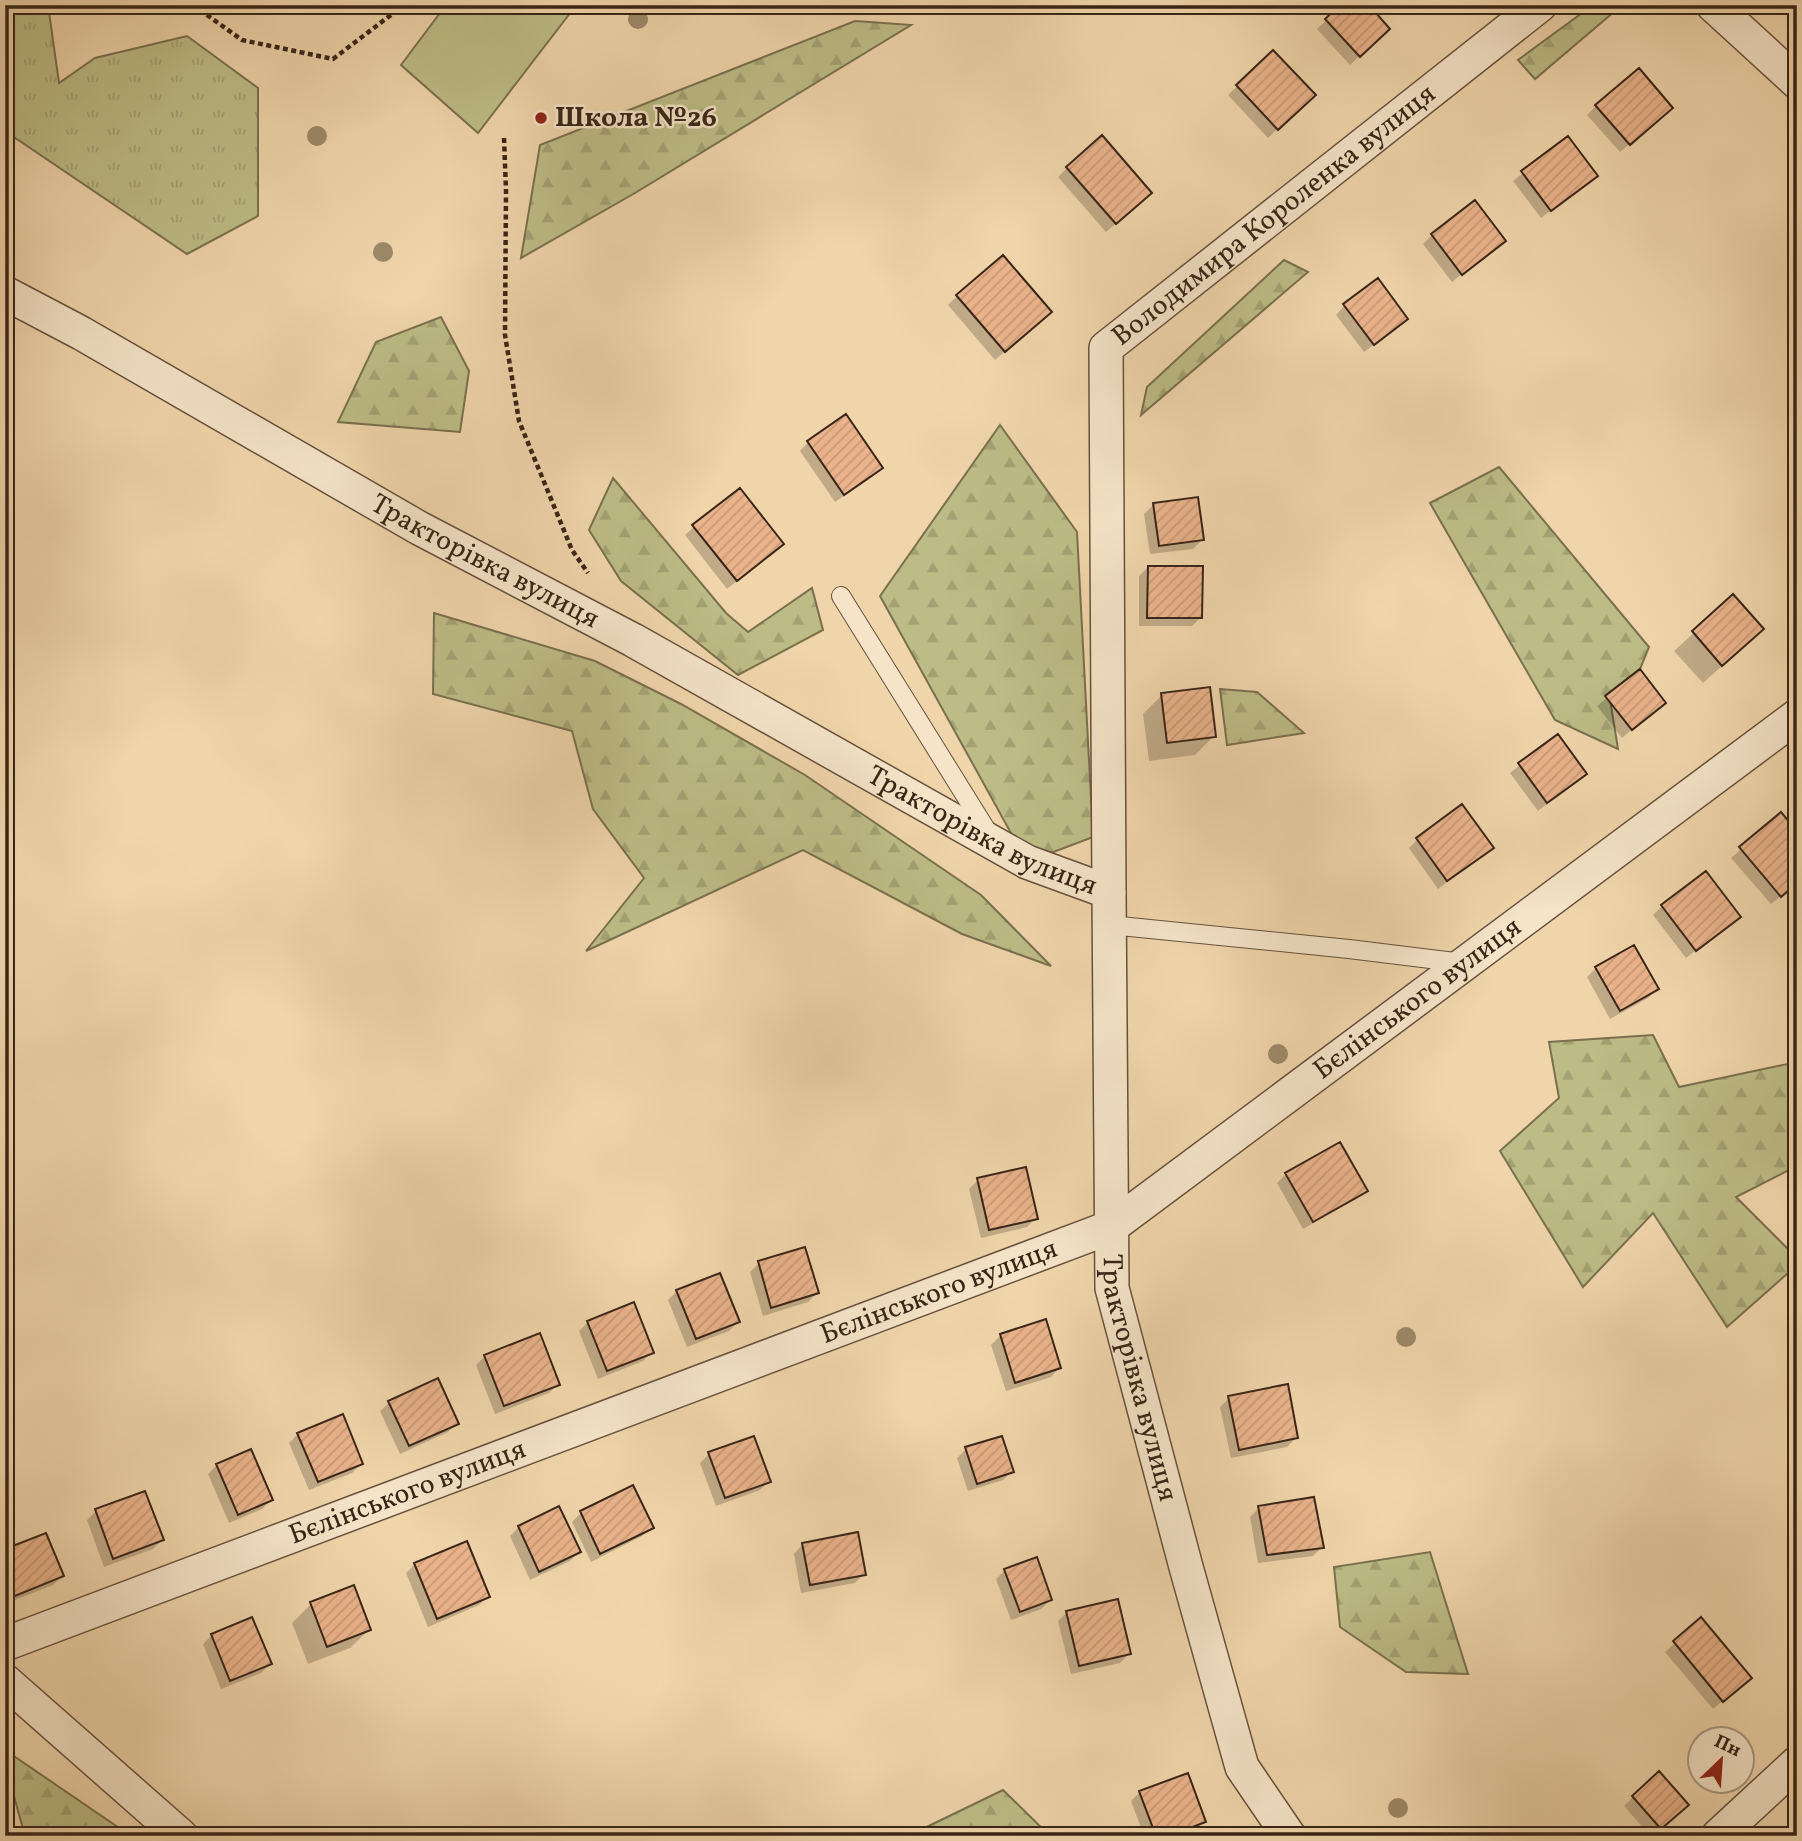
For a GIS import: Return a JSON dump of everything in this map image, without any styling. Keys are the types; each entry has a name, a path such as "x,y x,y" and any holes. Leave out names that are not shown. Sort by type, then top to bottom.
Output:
{"street":[{"name":"Володимира Короленка вулиця","path":"1109,909 1106,348 1540,5"},
{"path":"1713,5 1797,82"},
{"name":"Тракторівка вулиця","path":"5,293 81,333 419,528 633,640 1109,909 1112,1288 1242,1767 1289,1836"},
{"name":"Бєлінського вулиця","path":"5,1644 1111,1227 1797,716"},
{"path":"5,1681 181,1836"},
{"path":"1718,1836 1797,1763"}],"lane":[{"path":"841,596 994,843"},
{"path":"1109,909 1349,949 1463,963"}],"path":[{"path":"193,5 242,40 333,59 404,5"},
{"path":"504,138 505,335 519,421 572,550 595,584"}],"green space":[{"path":"5,5 48,5 59,83 95,58 187,36 258,88 258,216 187,254 5,131"},
{"path":"446,5 563,5 571,12 478,133 401,65"},
{"path":"1593,5 1622,5 1535,79 1518,60"},
{"path":"855,21 911,25 635,193 521,258 540,145"},
{"path":"1284,260 1308,272 1141,415 1147,387"},
{"path":"441,317 469,371 460,432 338,422 376,342"},
{"path":"1000,425 1077,532 1093,837 1027,862 880,596"},
{"path":"1499,467 1649,647 1640,669 1609,693 1618,749 1555,720 1430,503"},
{"path":"613,478 726,613 748,632 812,588 823,630 738,675 621,581 589,530"},
{"path":"434,613 595,661 681,704 805,775 981,895 1051,966 962,934 803,850 586,951 644,878 593,809 572,731 433,694"},
{"path":"1220,689 1257,692 1304,733 1227,745"},
{"path":"1653,1035 1679,1087 1792,1063 1797,1071 1797,1166 1736,1197 1797,1258 1797,1265 1727,1327 1653,1213 1583,1287 1500,1151 1559,1098 1549,1042"},
{"path":"1430,1552 1468,1674 1406,1672 1340,1627 1334,1567"},
{"path":"5,1750 128,1836 25,1836 5,1764"},
{"path":"1003,1790 1050,1836 908,1836"}],"building":[{"path":"1340,5 1369,5 1390,29 1360,57 1325,19"},
{"path":"1273,50 1316,95 1278,130 1236,85"},
{"path":"1639,68 1673,108 1630,145 1595,105"},
{"path":"1102,135 1152,193 1116,224 1066,167"},
{"path":"1568,136 1598,176 1551,211 1521,171"},
{"path":"1475,200 1506,241 1462,275 1431,234"},
{"path":"1003,255 1052,312 1005,352 956,295"},
{"path":"1378,278 1408,319 1374,345 1343,304"},
{"path":"846,414 883,468 844,495 807,441"},
{"path":"740,488 784,544 737,581 692,525"},
{"path":"1198,497 1204,540 1159,546 1153,503"},
{"path":"1148,566 1203,566 1202,618 1147,618"},
{"path":"1733,594 1764,629 1722,666 1692,631"},
{"path":"1640,669 1666,703 1632,730 1605,696"},
{"path":"1210,687 1216,737 1167,743 1161,693"},
{"path":"1558,734 1587,774 1547,803 1518,763"},
{"path":"1462,804 1494,848 1447,881 1416,838"},
{"path":"1781,812 1797,831 1797,883 1781,897 1739,847"},
{"path":"1706,871 1741,917 1696,951 1661,905"},
{"path":"1634,945 1659,989 1620,1011 1595,967"},
{"path":"1340,1142 1368,1191 1313,1222 1285,1173"},
{"path":"1026,1167 1038,1219 989,1230 977,1178"},
{"path":"805,1247 819,1293 771,1308 758,1261"},
{"path":"720,1273 740,1322 696,1339 676,1290"},
{"path":"634,1302 654,1353 607,1371 587,1321"},
{"path":"1046,1319 1061,1368 1015,1383 1000,1334"},
{"path":"540,1333 560,1385 504,1406 484,1355"},
{"path":"438,1378 459,1424 409,1446 388,1401"},
{"path":"1288,1384 1298,1438 1239,1450 1228,1396"},
{"path":"343,1414 363,1464 318,1482 297,1433"},
{"path":"754,1436 771,1482 725,1498 708,1452"},
{"path":"1002,1436 1014,1472 977,1484 965,1447"},
{"path":"251,1449 273,1500 238,1515 216,1464"},
{"path":"633,1485 654,1528 600,1554 580,1511"},
{"path":"145,1491 164,1540 113,1559 95,1509"},
{"path":"1314,1497 1324,1548 1267,1555 1258,1506"},
{"path":"559,1506 581,1552 539,1572 518,1526"},
{"path":"858,1532 866,1575 810,1585 802,1543"},
{"path":"46,1533 64,1576 5,1600 5,1549"},
{"path":"467,1541 490,1597 437,1619 414,1563"},
{"path":"1037,1557 1052,1600 1020,1612 1004,1569"},
{"path":"354,1585 371,1630 327,1647 310,1602"},
{"path":"1118,1599 1131,1654 1079,1666 1066,1611"},
{"path":"252,1617 272,1664 230,1681 211,1634"},
{"path":"1701,1617 1752,1678 1723,1702 1673,1641"},
{"path":"1659,1771 1689,1805 1661,1829 1632,1796"},
{"path":"1188,1773 1206,1822 1168,1836 1156,1836 1139,1791"}],"place":[{"name":"Школа №26","path":"541,118"}]}
